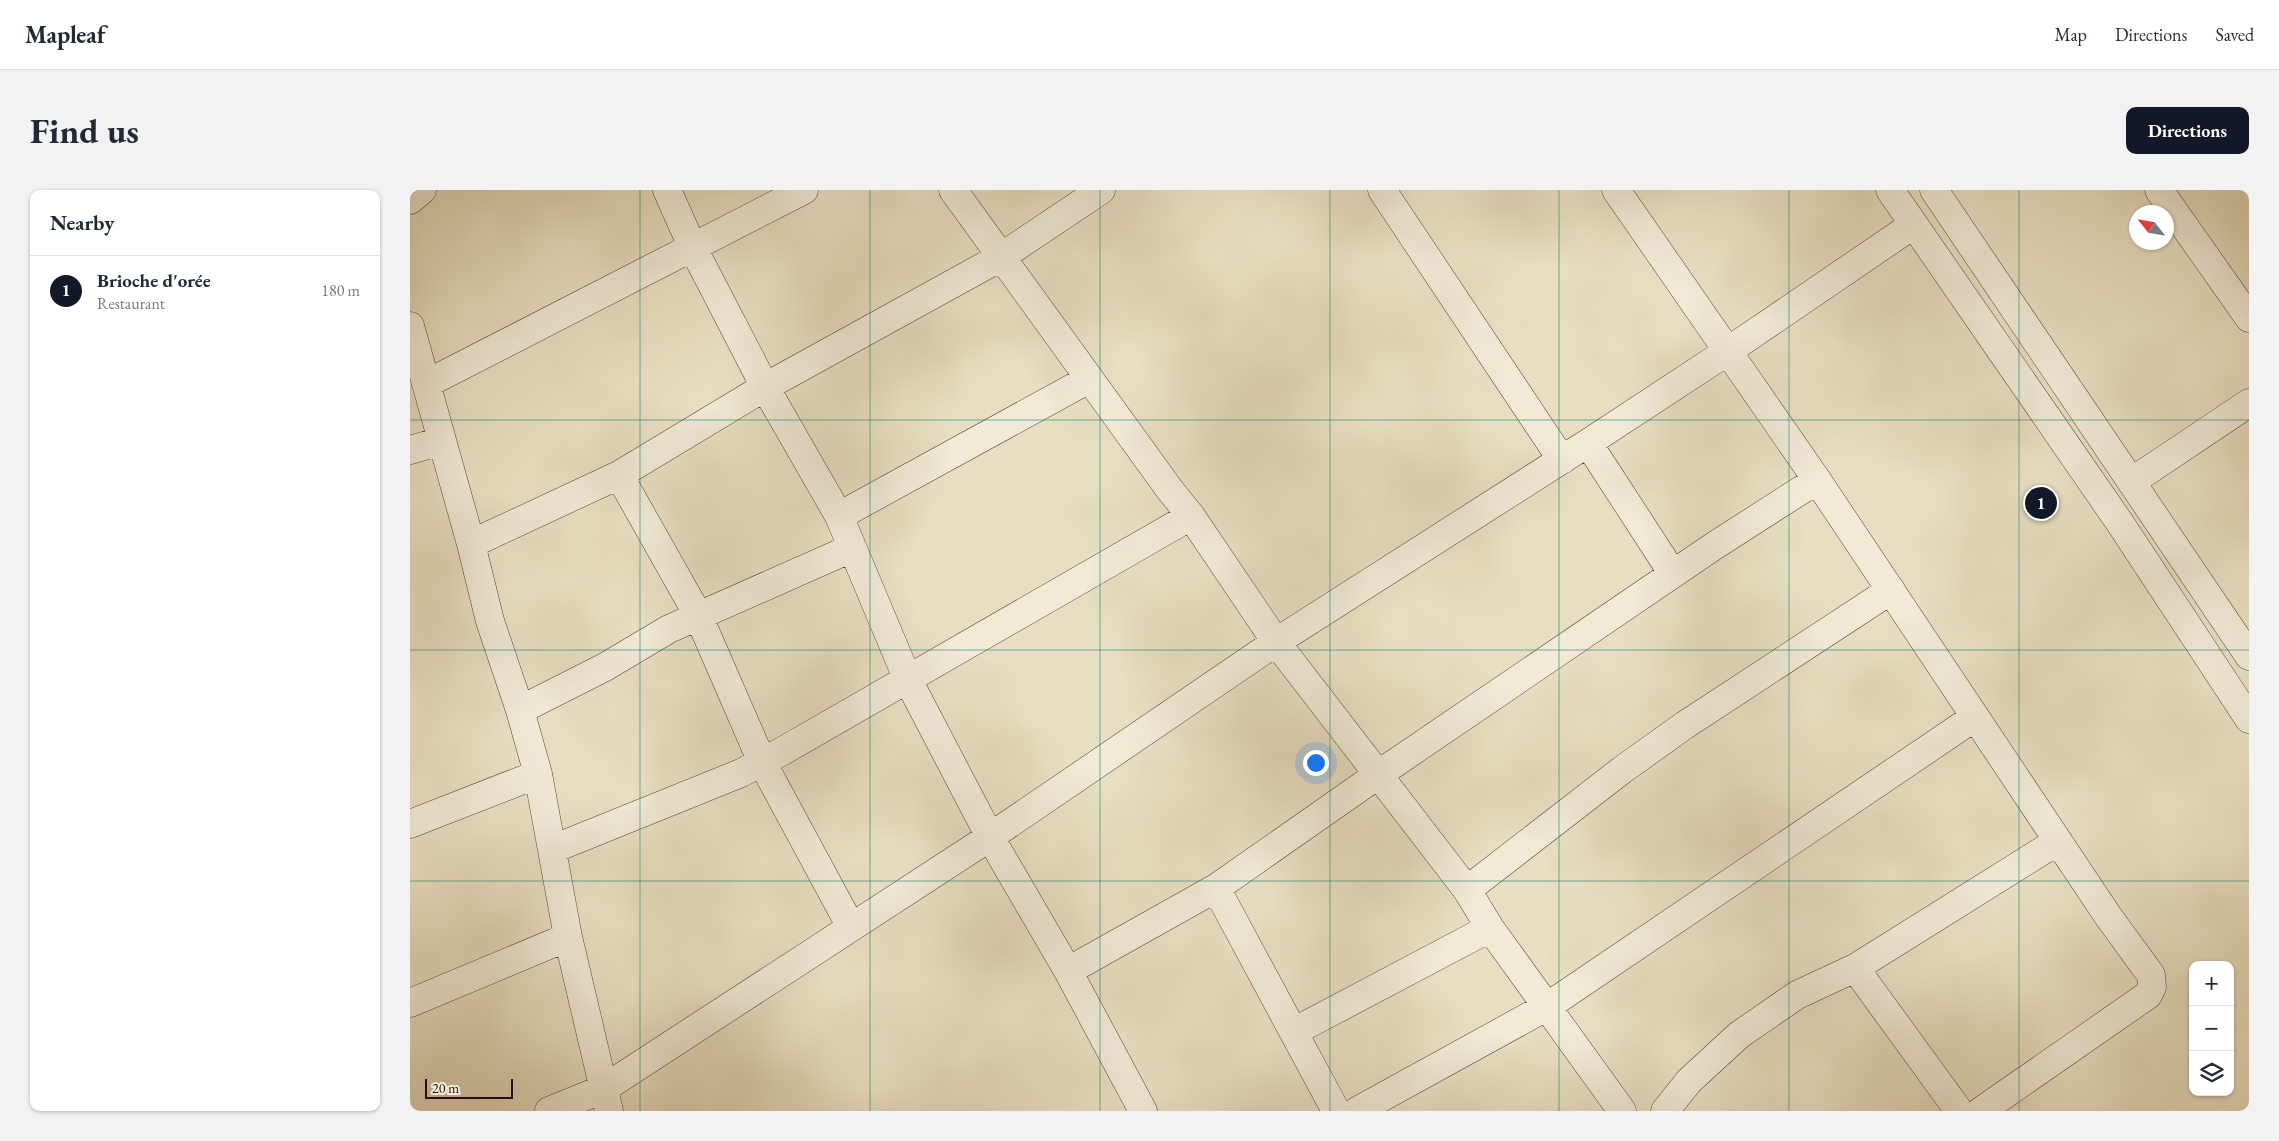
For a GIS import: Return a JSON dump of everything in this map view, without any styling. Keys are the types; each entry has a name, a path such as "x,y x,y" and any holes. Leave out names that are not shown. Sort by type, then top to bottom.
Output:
{"street":[{"path":"410,200 422,190"},
{"path":"668,190 692,246 765,387 839,516 908,680 990,837 1068,971 1143,1111"},
{"path":"426,384 804,190"},
{"path":"953,190 1089,379 1191,516 1276,642 1467,890 1490,928 1622,1111"},
{"path":"471,544 620,475 765,387 1001,257 1101,190"},
{"path":"1382,190 1449,294 1562,460"},
{"path":"1616,190 1817,480 2108,916 2151,975 2152,987 2148,995 1981,1111"},
{"path":"1890,190 2114,515 2249,718"},
{"path":"2159,190 2249,318"},
{"path":"1942,193 2130,482 2249,656"},
{"path":"549,1111 606,1100 851,927 990,837 1276,642 1588,443 1728,351 1913,225"},
{"path":"410,326 471,544 490,622 520,710 538,774 568,937 606,1100"},
{"path":"839,516 1089,379"},
{"path":"2130,482 2249,403"},
{"path":"410,450 441,441"},
{"path":"1588,443 1673,574"},
{"path":"620,475 698,615 762,762 851,927"},
{"path":"1068,971 1216,888 1379,774 1673,574 1817,480"},
{"path":"553,849 741,773 908,680 1191,516"},
{"path":"520,710 605,667 669,629 852,548"},
{"path":"1467,890 1622,770 1677,730 1891,590"},
{"path":"1357,1111 1548,1006 1975,717"},
{"path":"410,824 538,774"},
{"path":"1665,1111 1689,1081 1739,1035 1796,995 1855,968 2058,841"},
{"path":"1216,888 1295,1031 1336,1111"},
{"path":"1295,1031 1490,928"},
{"path":"410,1003 568,937"},
{"path":"1855,968 1959,1111"}],"place":[{"name":"Brioche d'orée","path":"2041,503"}]}
